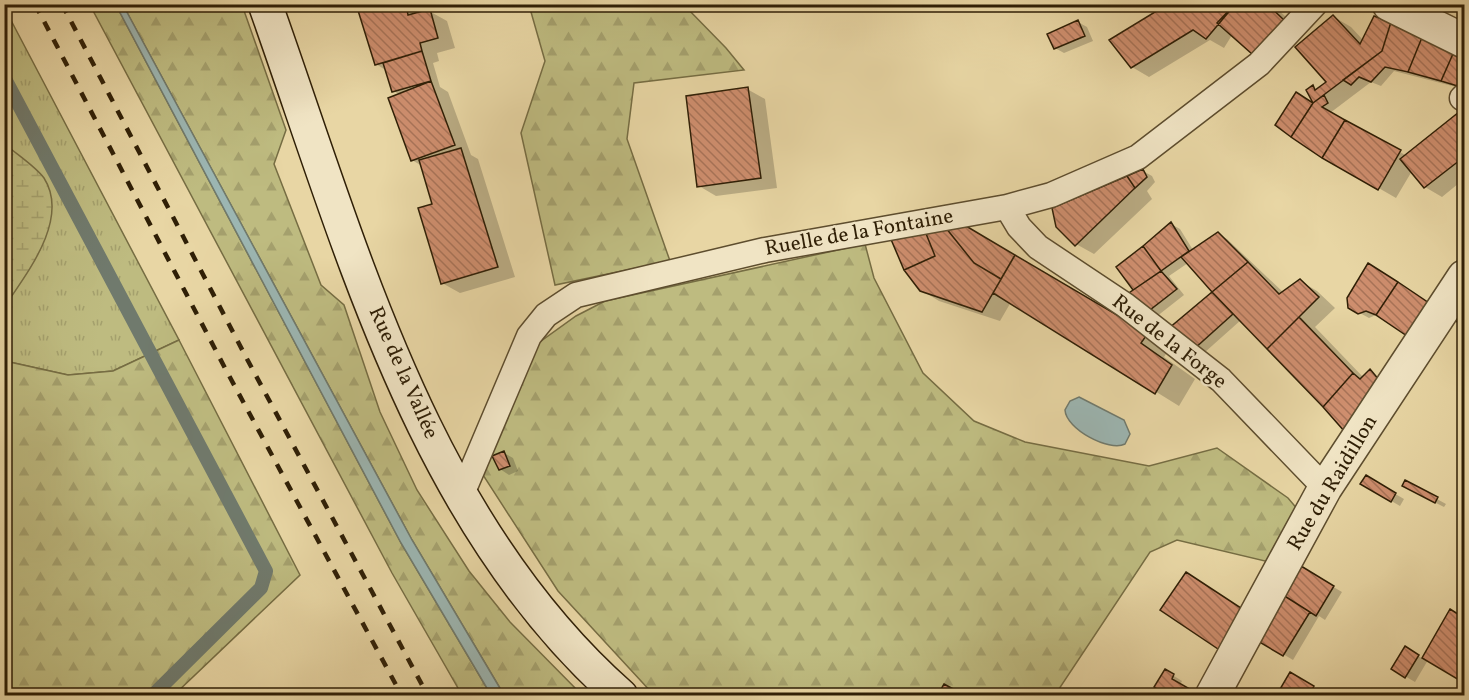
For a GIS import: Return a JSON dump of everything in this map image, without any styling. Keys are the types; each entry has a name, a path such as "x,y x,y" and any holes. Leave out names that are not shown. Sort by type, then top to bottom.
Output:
{"main road":[{"name":"Rue de la Vallée","path":"266,4 359,268 413,406 478,528 504,566 538,607 621,696"},
{"path":"1389,4 1464,41"},
{"name":"Rue du Raidillon","path":"1212,696 1325,488 1464,277"}],"lane":[{"name":"Ruelle de la Fontaine","path":"462,495 529,336 546,315 576,295 765,250 1007,207 1051,195 1138,157 1259,64 1315,4"},
{"name":"Rue de la Forge","path":"1007,207 1019,226 1038,247 1125,304 1221,380 1325,488"}],"green space":[{"path":"90,5 116,5 401,543 491,695 462,695 392,573"},
{"path":"123,5 242,5 286,130 274,164 321,285 344,305 380,412 417,490 469,571 510,622 582,695 504,695 412,540"},
{"path":"529,5 684,5 744,70 634,83 627,139 670,261 555,285 521,133 545,61"},
{"path":"4,7 179,340 113,371 68,375 5,361"},
{"path":"5,144 44,178 51,194 52,211 49,228 34,262 5,306"},
{"path":"865,244 874,278 923,373 974,421 1025,442 1149,466 1217,448 1288,498 1299,511 1269,562 1177,540 1150,552 1055,695 653,694 558,591 483,475 537,344 576,316 605,301"},
{"path":"179,340 300,575 174,695 8,696 5,690 5,361 68,375 113,371"}],"water":[{"path":"116,5 123,5 412,540 504,695 491,695 401,543"},
{"path":"1079,397 1124,420 1130,434 1125,444 1118,446 1099,442 1073,424 1065,410 1070,401"}],"building":[{"path":"356,4 406,4 408,15 430,9 438,38 420,43 422,51 375,65"},
{"path":"1168,4 1233,7 1206,39 1193,30 1131,68 1109,40"},
{"path":"1235,4 1267,4 1284,20 1252,54 1217,23"},
{"path":"1333,15 1360,44 1374,16 1391,22 1382,51 1313,103 1306,90 1313,85 1315,90 1326,82 1295,47"},
{"path":"1078,20 1085,36 1054,49 1047,34"},
{"path":"1391,22 1423,35 1408,72 1385,67 1371,82 1359,77 1351,85 1343,80 1382,51"},
{"path":"1423,35 1456,47 1441,81 1408,72"},
{"path":"1456,47 1464,52 1464,88 1441,81"},
{"path":"422,51 431,81 392,92 383,63"},
{"path":"431,81 455,145 411,161 388,98"},
{"path":"748,87 761,178 697,187 686,96"},
{"path":"1296,92 1313,103 1291,137 1275,125"},
{"path":"1324,95 1328,103 1322,107 1345,120 1322,158 1291,137 1313,103"},
{"path":"1464,108 1464,157 1424,188 1400,159"},
{"path":"1345,120 1401,150 1378,190 1322,158"},
{"path":"461,148 498,267 441,284 418,208 432,204 419,160"},
{"path":"1143,169 1147,177 1135,188 1127,176"},
{"path":"1127,176 1135,188 1075,246 1056,227 1052,208"},
{"path":"1171,222 1189,251 1161,271 1143,246"},
{"path":"966,226 1015,255 1001,279 974,263 946,228"},
{"path":"946,228 974,263 1001,279 982,312 920,291 904,270 935,256 925,231"},
{"path":"925,231 935,256 904,270 890,237"},
{"path":"1218,232 1248,262 1212,292 1181,257"},
{"path":"1143,246 1161,271 1133,290 1116,267"},
{"path":"1015,255 1124,319 1146,336 1141,343 1172,365 1155,394 993,293"},
{"path":"1248,262 1279,294 1300,279 1319,297 1267,349 1212,292"},
{"path":"1368,263 1398,282 1376,315 1366,311 1358,314 1348,308 1347,298"},
{"path":"1161,271 1177,289 1146,313 1123,297"},
{"path":"1398,282 1429,303 1407,336 1376,315"},
{"path":"1212,292 1233,314 1194,349 1168,329"},
{"path":"1464,300 1464,327 1452,318"},
{"path":"1299,317 1353,373 1323,407 1267,349"},
{"path":"1370,369 1380,381 1345,432 1323,407 1353,373 1360,379"},
{"path":"504,451 510,466 499,470 492,456"},
{"path":"1366,475 1396,493 1391,502 1360,484"},
{"path":"1405,480 1438,497 1435,503 1402,486"},
{"path":"1301,566 1334,586 1316,616 1283,595"},
{"path":"1186,572 1244,610 1221,651 1160,610"},
{"path":"1283,595 1310,612 1283,656 1256,640"},
{"path":"1450,609 1464,618 1464,683 1422,658"},
{"path":"1405,646 1419,655 1405,678 1391,669"},
{"path":"1165,669 1174,674 1172,679 1195,692 1192,696 1161,696 1163,693 1154,687"},
{"path":"1290,672 1314,686 1309,696 1276,696"},
{"path":"944,684 959,692 957,696 937,696"}],"waterway":[{"path":"4,77 266,571 261,588 152,696"}],"railway":[{"path":"35,4 226,370 402,696"},
{"path":"62,4 247,359 428,696"}]}
